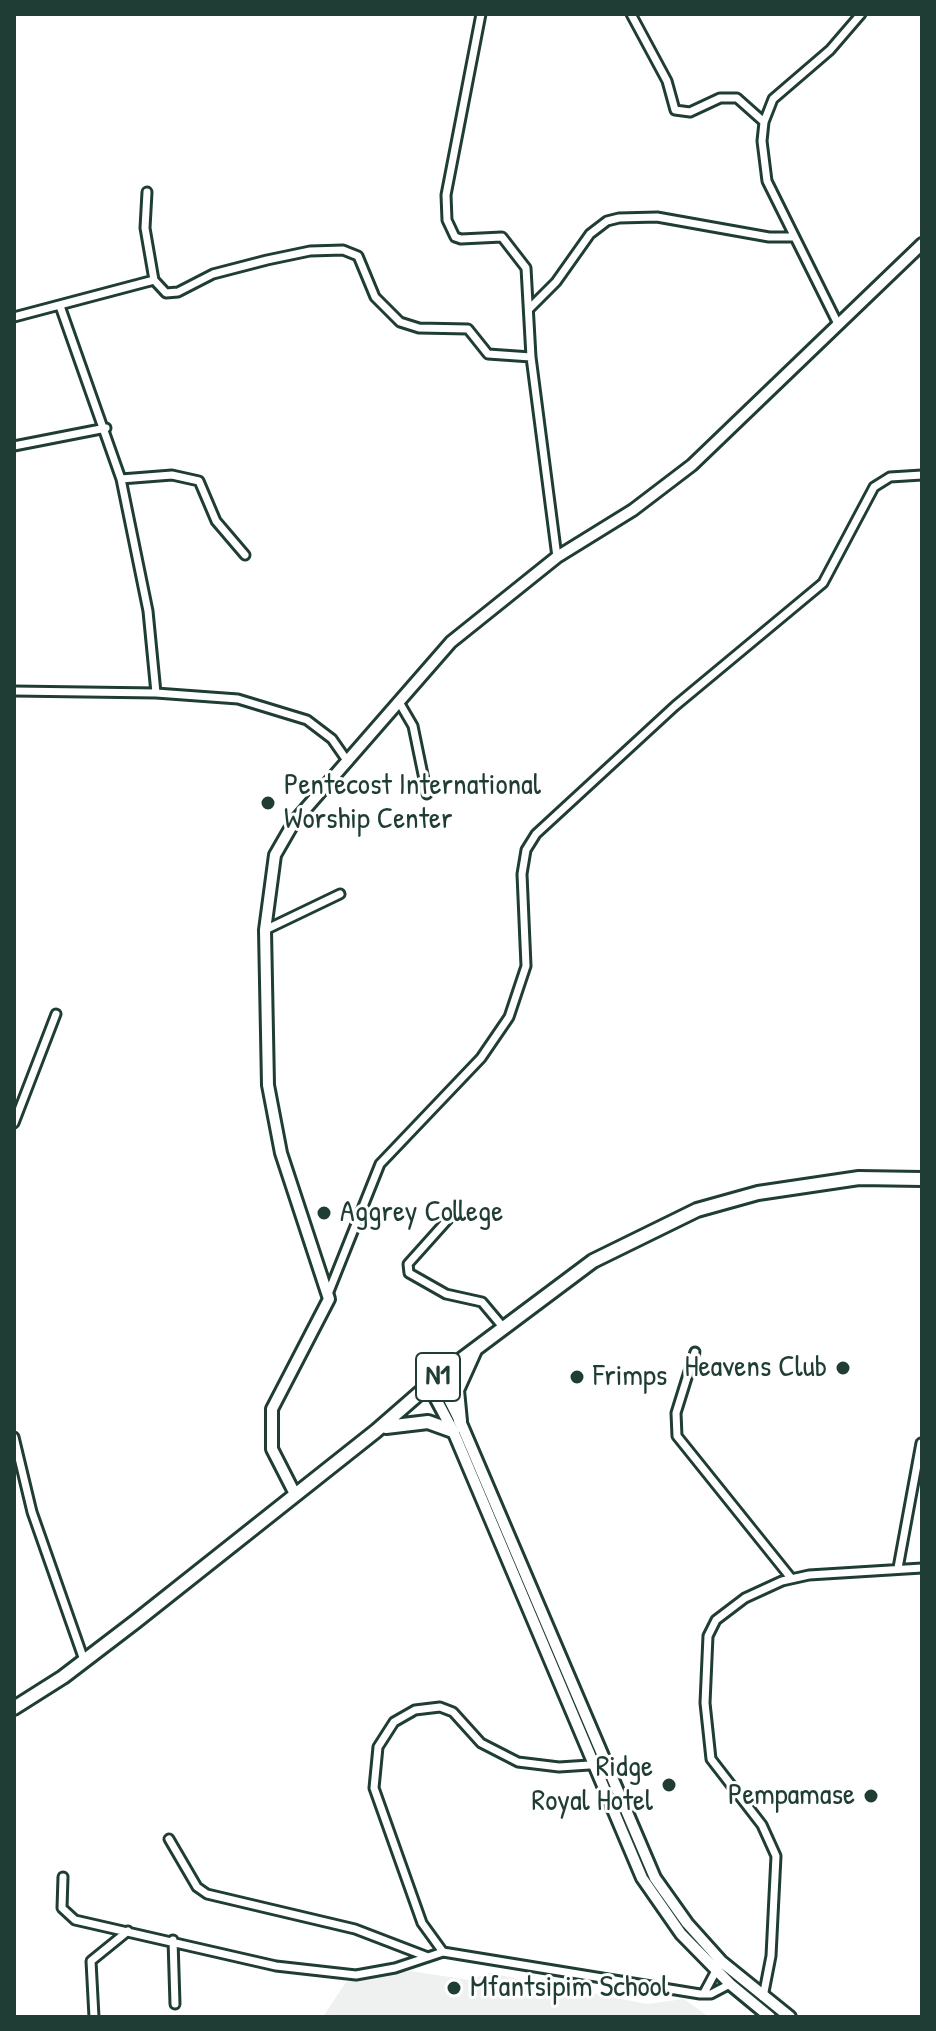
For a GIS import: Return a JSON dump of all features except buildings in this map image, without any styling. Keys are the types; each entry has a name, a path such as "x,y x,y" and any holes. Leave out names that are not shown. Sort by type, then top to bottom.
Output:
{"highway":[{"name":"N1","path":"14,1708 84,1660 376,1431 503,1327 593,1261 697,1210 758,1193 828,1181 922,1179"},
{"path":"376,1431 411,1422 456,1426 457,1390 475,1350"}],"street":[{"path":"481,14 446,195 447,220 455,237 497,236 508,241 526,268 531,357 557,557"},
{"path":"631,14 667,81 675,110 690,112 728,97 745,103 764,122"},
{"path":"838,324 767,181 761,153 764,122 773,99 821,59 861,14"},
{"path":"147,192 145,228 154,280 160,289 171,294 213,274 267,260 310,251 343,250 358,256 375,297 400,322 419,328 468,329 488,354 531,357"},
{"path":"530,308 556,282 590,234 619,218 657,217 769,237 794,237"},
{"path":"328,1294 290,1183 273,1115 267,1070 265,930 275,855 294,822 467,628 557,557 633,510 692,465 922,244"},
{"path":"14,317 60,306 111,288 154,280"},
{"path":"60,306 106,428 121,479 148,611 156,693"},
{"path":"14,446 106,428"},
{"path":"121,479 172,475 199,481 216,521 245,555"},
{"path":"295,1494 272,1449 272,1409 327,1303 380,1164 481,1058 509,1017 528,951 522,874 526,850 536,834 675,706 823,583 874,487 890,477 922,475"},
{"path":"14,691 156,693 238,699 283,710 325,732 348,762"},
{"path":"399,702 413,726 427,794"},
{"path":"265,930 286,923 340,894"},
{"path":"14,1123 56,1014"},
{"path":"451,1216 408,1264 409,1273 446,1294 482,1302 503,1327"},
{"path":"695,1352 676,1413 677,1436 791,1578"},
{"path":"434,1382 456,1426 599,1765 645,1884 681,1934 719,1966 790,2017"},
{"path":"14,1437 35,1522 84,1660"},
{"path":"898,1568 921,1443"},
{"path":"763,1997 772,1943 776,1856 762,1825 711,1759 705,1703 708,1636 716,1620 745,1598 791,1578 922,1568"},
{"path":"443,1952 422,1923 374,1788 374,1763 384,1733 394,1722 415,1710 440,1707 453,1712 481,1743 518,1762 599,1765"},
{"path":"169,1839 197,1887 207,1894 355,1929 428,1957"},
{"path":"63,1877 62,1908 70,1918 173,1940 246,1960 334,1975 377,1972 443,1952 704,1993 730,1984"},
{"path":"94,2017 91,1961 128,1931"},
{"path":"173,1940 175,2004"},
{"path":"719,1966 730,1984 770,2017"},
{"path":"704,1993 719,1966"}],"shaded area":[{"name":"Mfantsipim School","path":"410,1971 469,1980 489,1973 647,2004 684,1999 709,2017 323,2017 346,1982"}],"place":[{"name":"Pentecost International Worship Center","path":"268,803"},
{"name":"Aggrey College","path":"324,1213"},
{"name":"Heavens Club","path":"843,1368"},
{"name":"Frimps","path":"577,1377"},
{"name":"Ridge Royal Hotel","path":"669,1785"},
{"name":"Pempamase","path":"871,1796"},
{"name":"Mfantsipim School","path":"454,1988"}]}
